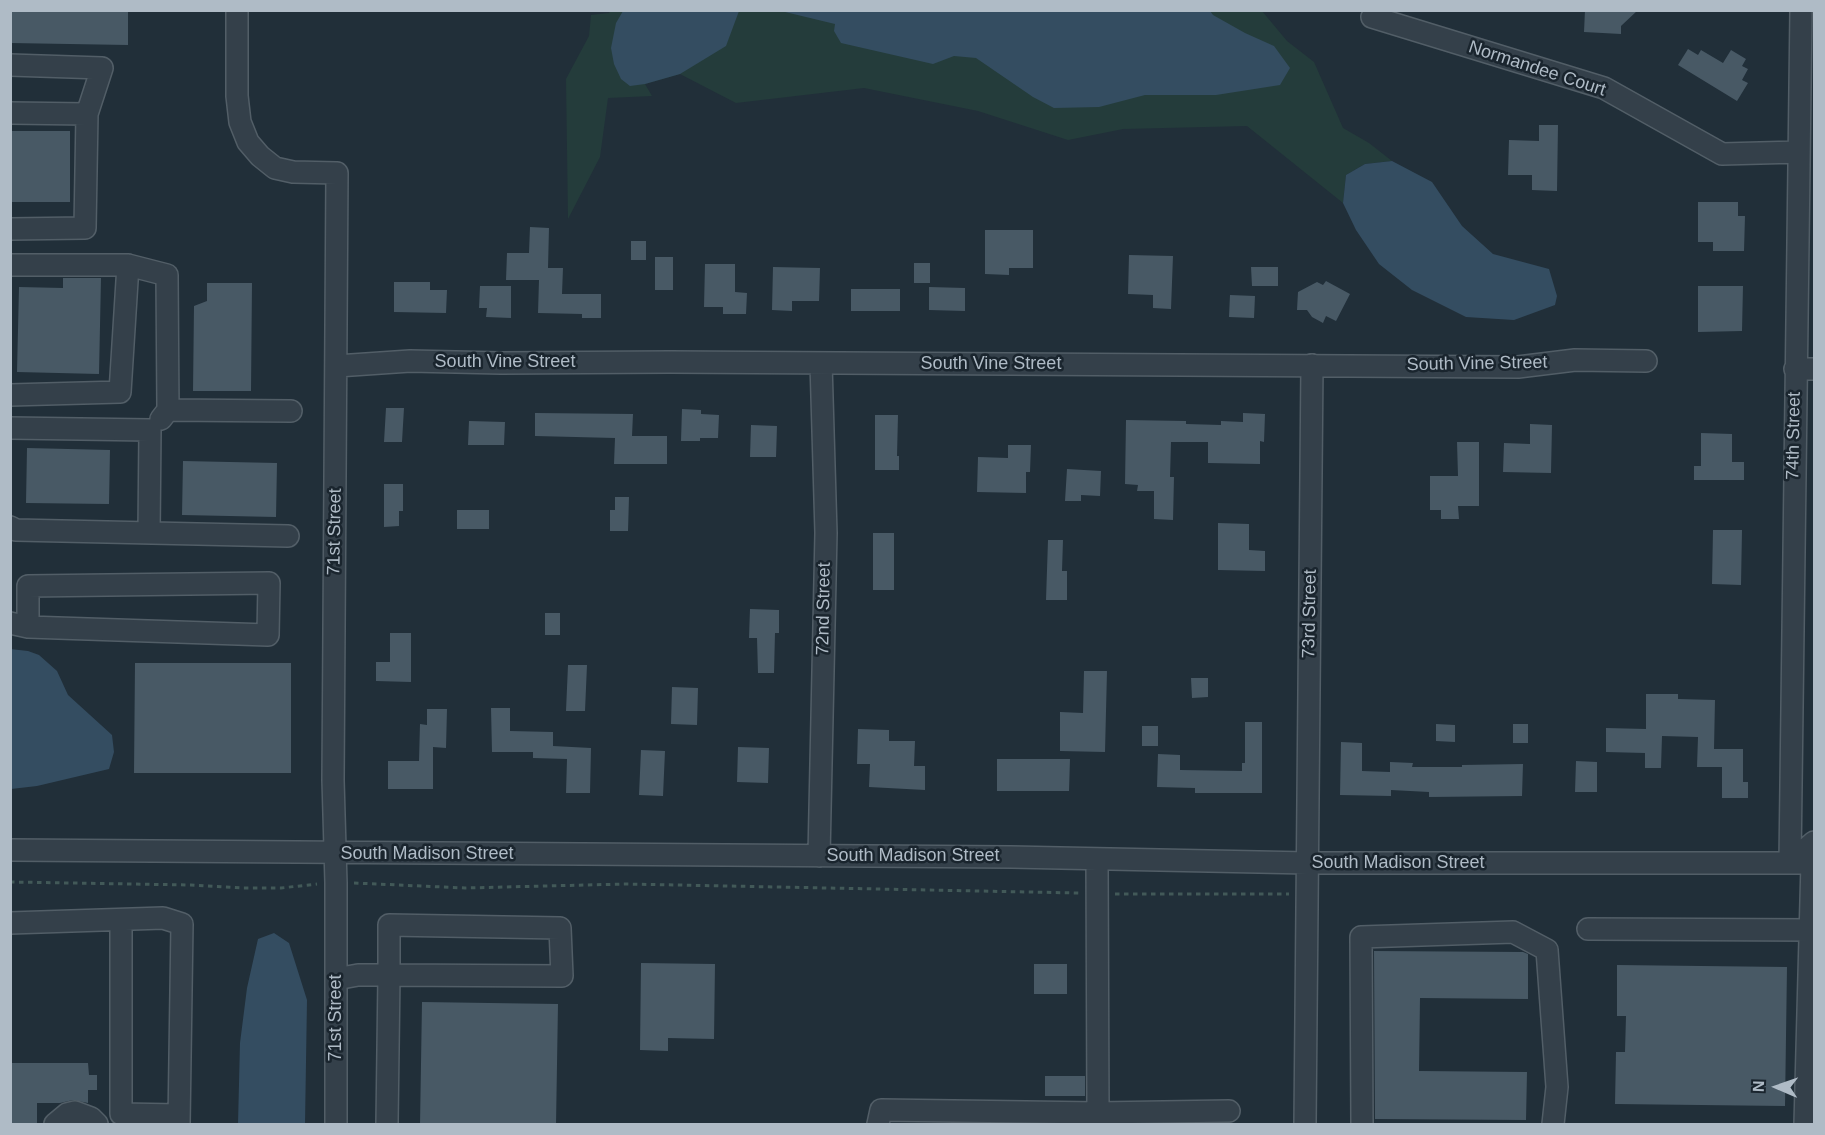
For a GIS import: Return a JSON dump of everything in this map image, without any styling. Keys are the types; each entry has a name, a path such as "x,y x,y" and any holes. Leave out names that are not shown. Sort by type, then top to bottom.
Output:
{"street":[{"name":"71st Street","path":"237,10 237,96 240,122 248,142 275,168 293,172 337,173 333,768 336,854 336,1125"},
{"name":"74th Street","path":"1790,862 1805,369 1798,152 1801,10"},
{"name":"Normandee Court","path":"1372,17 1604,88 1722,154 1798,152"},
{"path":"10,65 102,68 87,114 85,228 10,229"},
{"path":"10,113 87,114"},
{"path":"10,265 128,265 167,276 168,410 150,430 149,533"},
{"path":"10,395 120,392 128,265"},
{"name":"South Vine Street","path":"337,366 410,361 1518,367 1575,360 1646,361"},
{"name":"72nd Street","path":"819,856 826,533 821,363"},
{"name":"73rd Street","path":"1305,1125 1312,365"},
{"path":"168,410 291,411"},
{"path":"10,428 150,430"},
{"path":"10,527 16,530 288,537"},
{"path":"269,584 268,635 19,625 28,586 269,584"},
{"name":"South Madison Street","path":"10,850 819,856 1308,863 1790,862"},
{"path":"1790,862 1814,856 1812,975 1805,1125"},
{"path":"1097,859 1098,1119"},
{"path":"10,923 163,918 182,924 179,1120 115,1119 121,921"},
{"path":"336,979 358,975 389,975 562,976 560,928 389,925 389,975 387,1125"},
{"path":"1588,929 1813,930"},
{"path":"1362,1125 1361,937 1514,932 1547,950 1557,1087 1553,1125"},
{"path":"878,1125 881,1110 1098,1119 1229,1111"},
{"path":"55,1125 67,1114 75,1112 91,1118 97,1125"}],"path":[{"path":"10,882 243,888 281,888 317,884"},
{"path":"353,883 465,888 626,884 1097,893 1307,894"}],"green space":[{"path":"610,11 1262,11 1287,41 1314,62 1343,128 1369,143 1392,161 1365,164 1346,175 1343,203 1247,126 1123,129 1068,140 978,111 864,88 736,103 680,74 645,84 652,96 608,98 600,157 568,219 566,79 589,36 591,15"}],"water":[{"path":"623,11 739,11 726,46 680,74 630,86 621,79 614,64 611,48 616,23"},
{"path":"781,11 1210,11 1245,33 1274,46 1290,68 1280,85 1216,95 1145,95 1099,107 1054,108 1033,97 976,58 954,56 933,64 841,43 834,31 835,24"},
{"path":"1392,161 1432,182 1462,226 1493,254 1549,269 1557,296 1555,305 1514,320 1466,317 1412,290 1379,264 1356,230 1343,203 1346,175 1365,164"},
{"path":"10,649 39,655 57,671 68,695 112,735 114,752 109,769 37,786 11,789"},
{"path":"274,933 289,943 307,1000 305,1124 238,1124 240,1043 247,988 258,939"}],"building":[{"path":"10,10 128,10 128,45 10,43"},
{"path":"1585,10 1638,10 1621,26 1621,34 1584,32"},
{"path":"1688,49 1698,55 1701,50 1723,63 1731,50 1746,59 1742,66 1748,69 1742,80 1748,83 1737,101 1678,65"},
{"path":"1539,125 1558,125 1557,191 1532,190 1532,175 1508,175 1509,140 1539,141"},
{"path":"10,131 70,131 70,202 10,202"},
{"path":"1698,202 1738,202 1738,216 1745,216 1744,251 1713,251 1713,242 1698,242"},
{"path":"530,227 549,228 548,268 563,268 562,294 601,294 601,318 582,318 582,314 538,313 539,280 506,280 507,253 529,253"},
{"path":"985,230 1033,230 1033,268 1009,268 1009,275 985,274"},
{"path":"631,241 646,241 646,260 631,260"},
{"path":"1129,255 1173,256 1171,309 1153,308 1153,295 1128,294"},
{"path":"655,257 673,257 673,290 655,290"},
{"path":"914,263 930,263 930,283 914,283"},
{"path":"705,264 735,264 735,292 747,293 746,314 723,314 723,307 704,307"},
{"path":"773,267 820,268 819,301 792,301 792,311 772,310"},
{"path":"1251,267 1278,267 1278,286 1252,286"},
{"path":"63,278 101,278 99,374 17,372 19,287 63,288"},
{"path":"1326,281 1350,294 1336,321 1326,316 1323,323 1312,317 1307,310 1297,310 1298,292 1317,282 1323,285"},
{"path":"394,282 430,282 430,290 447,290 446,313 394,312"},
{"path":"207,283 252,283 251,391 193,391 194,306 207,301"},
{"path":"480,286 511,286 511,318 486,317 487,308 479,308"},
{"path":"1698,286 1743,286 1742,331 1698,332"},
{"path":"929,287 965,288 965,311 929,310"},
{"path":"851,289 900,289 900,311 851,311"},
{"path":"1230,295 1255,296 1254,318 1229,317"},
{"path":"386,408 404,408 402,442 384,442"},
{"path":"682,409 701,410 701,414 719,415 718,438 681,441"},
{"path":"535,413 633,414 632,436 667,436 667,464 614,464 615,438 535,436"},
{"path":"1243,413 1265,414 1264,442 1260,441 1260,464 1208,463 1208,442 1171,442 1170,477 1174,477 1173,520 1154,519 1154,491 1137,491 1138,485 1125,484 1126,420 1186,421 1186,424 1221,425 1221,421 1243,422"},
{"path":"875,415 898,415 899,470 875,470"},
{"path":"469,421 505,422 504,445 468,445"},
{"path":"1530,424 1552,425 1551,473 1503,472 1504,443 1530,444"},
{"path":"751,425 777,426 776,457 750,457"},
{"path":"1701,433 1732,434 1732,462 1744,462 1744,480 1694,480 1694,466 1701,466"},
{"path":"1457,442 1479,442 1479,506 1458,506 1459,519 1441,519 1441,510 1430,510 1430,476 1458,476"},
{"path":"1008,445 1031,445 1030,472 1026,472 1026,493 977,492 978,457 1008,458"},
{"path":"27,448 110,450 109,504 26,503"},
{"path":"183,461 277,463 276,517 182,515"},
{"path":"1067,469 1101,471 1100,496 1081,495 1081,501 1065,501"},
{"path":"384,484 403,484 403,511 399,511 399,526 384,527"},
{"path":"615,497 629,497 628,531 610,531 610,510 615,510"},
{"path":"457,510 489,510 489,529 457,529"},
{"path":"1218,523 1249,524 1249,550 1265,551 1265,571 1218,570"},
{"path":"1713,530 1742,530 1741,585 1712,584"},
{"path":"873,533 894,533 894,590 873,590"},
{"path":"1048,540 1063,540 1062,571 1067,571 1067,600 1046,600"},
{"path":"750,609 779,610 779,633 775,633 774,673 758,673 757,638 749,638"},
{"path":"545,613 560,613 560,635 545,635"},
{"path":"390,633 411,633 411,682 376,681 376,662 390,662"},
{"path":"135,663 291,663 291,773 134,773"},
{"path":"568,665 587,665 585,711 566,711"},
{"path":"1084,671 1107,671 1105,752 1060,751 1060,712 1083,713"},
{"path":"1191,678 1208,678 1208,697 1192,698"},
{"path":"672,687 698,688 697,725 671,724"},
{"path":"1646,694 1678,694 1678,699 1715,700 1714,749 1743,749 1743,782 1748,782 1748,798 1722,798 1722,767 1697,767 1698,737 1662,736 1661,768 1645,768 1645,753 1606,752 1606,728 1646,729"},
{"path":"491,708 510,708 510,731 553,732 553,746 591,748 590,793 566,793 567,759 533,758 533,752 492,752"},
{"path":"427,709 447,709 446,748 433,747 433,789 388,789 388,761 419,761 420,724 427,725"},
{"path":"1245,722 1262,722 1262,793 1195,793 1195,788 1157,787 1158,754 1180,755 1180,770 1242,771 1242,763 1245,763"},
{"path":"1436,724 1455,725 1455,742 1436,741"},
{"path":"1513,724 1528,724 1528,743 1513,743"},
{"path":"1142,726 1158,726 1158,746 1142,746"},
{"path":"858,729 889,730 889,741 915,741 914,766 925,766 925,790 869,787 870,764 857,764"},
{"path":"1341,742 1362,743 1362,771 1390,772 1390,762 1413,763 1412,767 1523,764 1522,796 1429,797 1429,792 1391,790 1391,796 1340,795"},
{"path":"738,747 769,748 768,783 737,782"},
{"path":"641,750 665,751 663,796 639,795"},
{"path":"997,759 1070,759 1069,791 997,791"},
{"path":"1576,761 1597,762 1597,792 1575,792"},
{"path":"1374,951 1523,952 1528,954 1528,999 1420,998 1419,1071 1527,1072 1526,1120 1375,1119"},
{"path":"641,963 715,964 714,1039 668,1038 668,1051 640,1050"},
{"path":"1034,964 1067,964 1067,994 1034,994"},
{"path":"1617,965 1787,967 1785,1106 1615,1104 1616,1052 1625,1052 1626,1016 1617,1016"},
{"path":"422,1002 558,1004 556,1125 420,1125"},
{"path":"10,1063 88,1063 89,1075 97,1075 97,1090 88,1090 88,1103 73,1100 60,1103 37,1103 37,1125 10,1125"},
{"path":"1045,1076 1085,1076 1085,1096 1045,1096"}]}
